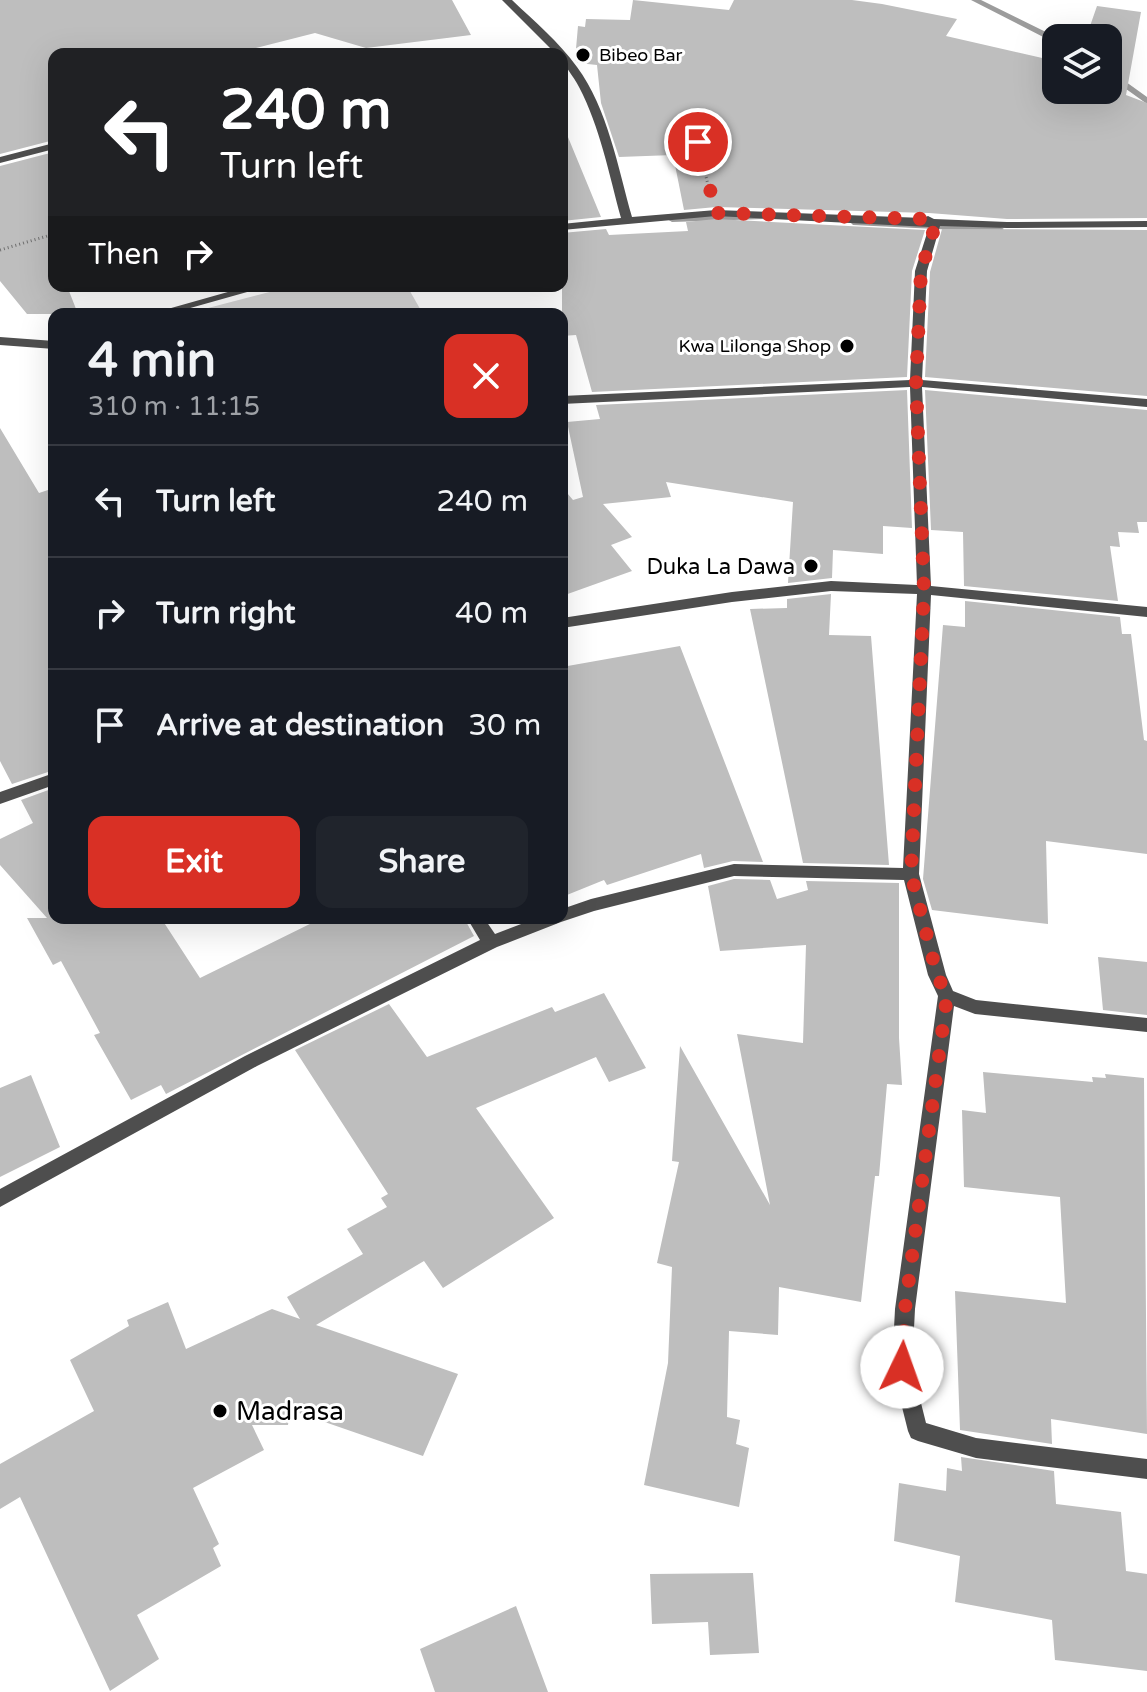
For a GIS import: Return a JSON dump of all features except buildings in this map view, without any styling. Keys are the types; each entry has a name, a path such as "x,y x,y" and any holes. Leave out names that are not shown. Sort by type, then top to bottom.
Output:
{"street":[{"path":"507,0 556,48"},
{"path":"568,67 598,121 627,219"},
{"path":"0,160 48,148"},
{"path":"568,226 716,213 928,219 1007,225 1147,224"},
{"path":"928,219 935,226 921,271 916,383 924,590 911,874 937,975 947,996 905,1309 902,1367 918,1431 976,1448 1147,1469"},
{"path":"179,308 239,292"},
{"path":"0,341 48,345"},
{"path":"568,400 916,383 1147,403"},
{"path":"568,622 732,597 831,586 924,590 1147,612"},
{"path":"0,798 48,781"},
{"path":"568,914 591,905 734,870 911,874"},
{"path":"479,924 491,942"},
{"path":"0,1199 251,1061 491,942 539,924"},
{"path":"947,996 975,1007 1147,1025"}],"path":[{"path":"698,142 716,213"},
{"path":"0,250 48,236"}],"shaded area":[{"path":"270,292 410,292 420,308 208,308"}],"waterway":[{"path":"975,0 1042,33"},
{"path":"1122,82 1147,101"},
{"path":"672,219 763,217"},
{"path":"856,223 999,229"}],"place":[{"name":"Bibeo Bar","path":"583,55"},
{"name":"Kwa Lilonga Shop","path":"847,346"},
{"name":"Duka La Dawa","path":"811,566"},
{"name":"Madrasa","path":"220,1411"}],"route":[{"path":"698,142 716,213 928,219 935,226 921,271 916,383 924,590 911,874 937,975 947,996 905,1309 902,1367"}]}
